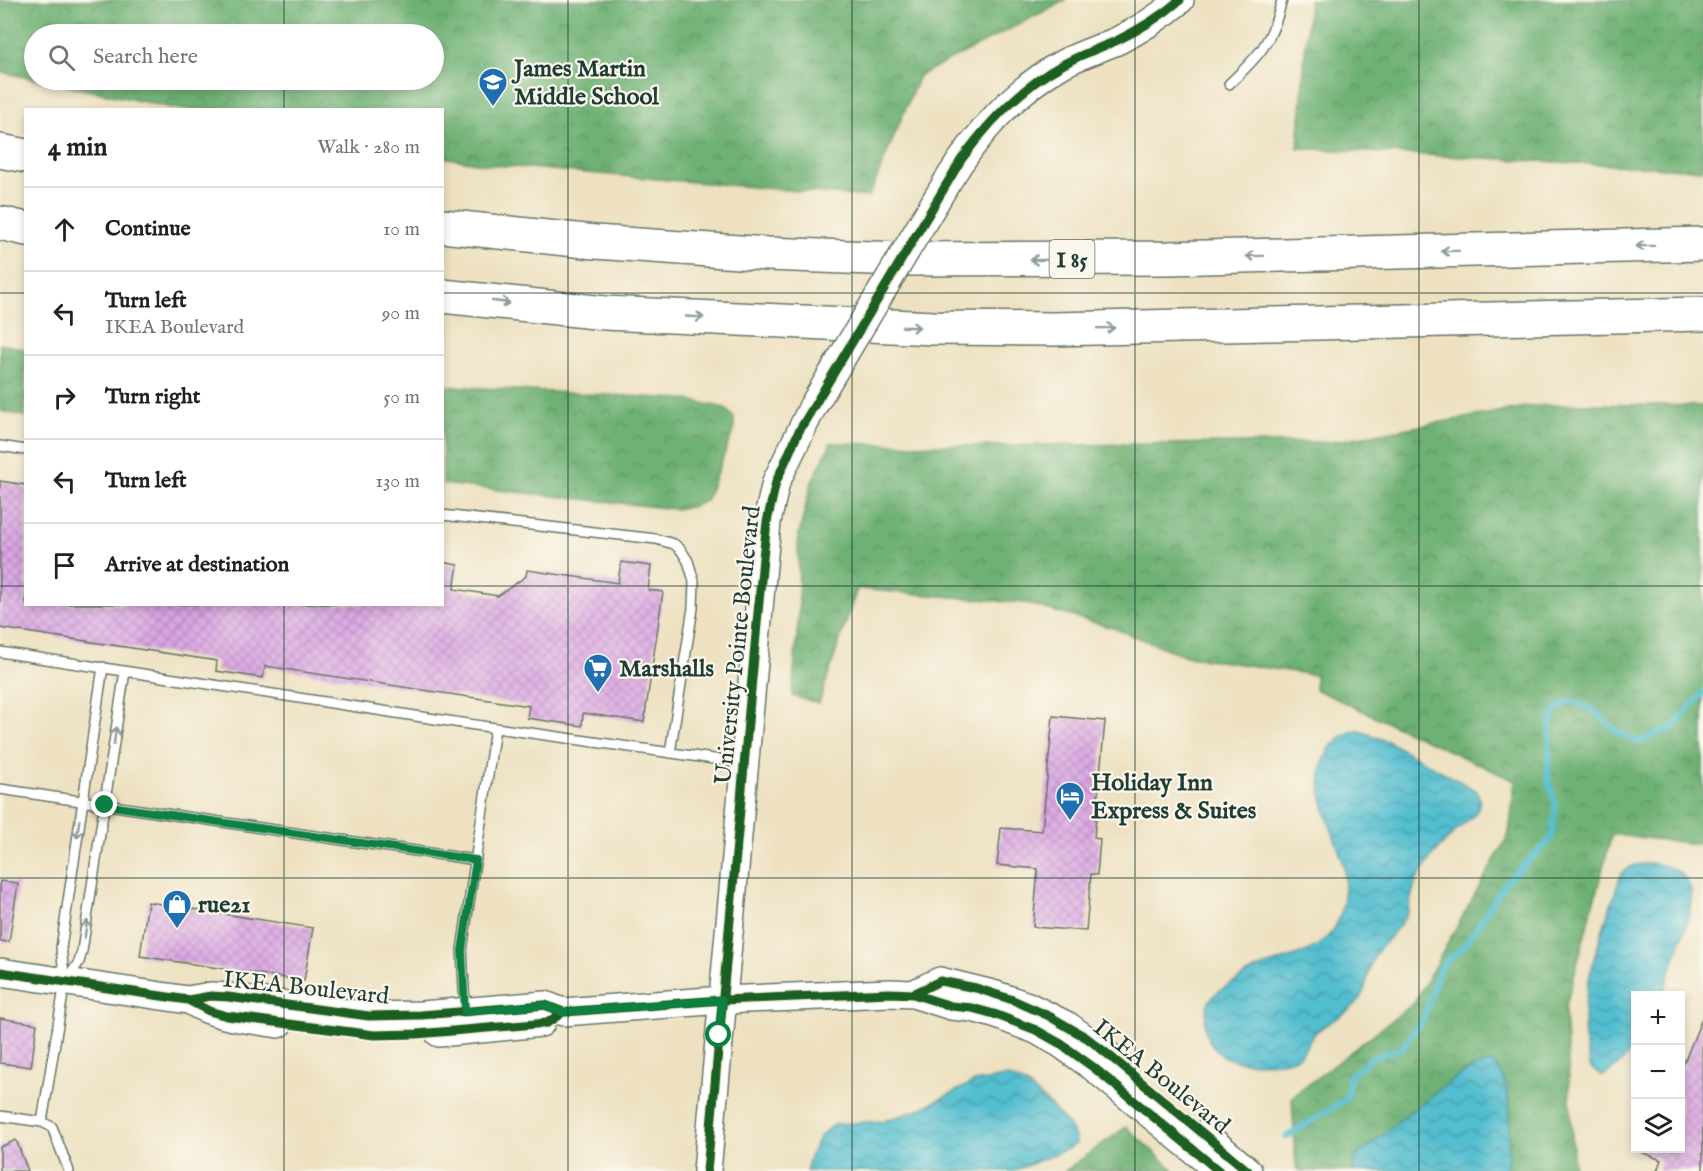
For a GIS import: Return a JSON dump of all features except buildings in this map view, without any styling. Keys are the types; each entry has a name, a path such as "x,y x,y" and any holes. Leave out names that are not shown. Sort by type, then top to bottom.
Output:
{"highway":[{"path":"0,151 24,156"},
{"path":"0,223 24,229"},
{"name":"I 85","path":"444,226 595,242 768,254 897,259 1168,258 1703,244"},
{"path":"444,296 606,313 934,328 1054,329 1703,314"}],"street":[{"name":"University Pointe Boulevard","path":"707,1171 763,558 772,499 786,458 813,406 947,182 985,128 1022,92 1064,63 1134,32 1180,0"},
{"name":"IKEA Boulevard","path":"0,972 188,1000 211,996 228,997 369,1017 545,1005 563,1012 722,1000 913,994 951,1006 972,1008 994,1014 1036,1030 1061,1044 1094,1067 1219,1171"},
{"name":"IKEA Boulevard","path":"913,994 940,981 993,994 1048,1016 1087,1038 1248,1171"},
{"name":"IKEA Boulevard","path":"188,1000 209,1011 227,1016 374,1035 417,1034 547,1023 563,1012"}],"lane":[{"path":"1229,84 1258,57 1274,28 1282,0"},
{"path":"0,446 24,450"},
{"path":"444,515 656,539 674,544 681,550 692,572 694,600 670,753"},
{"path":"0,652 495,728 744,763"},
{"path":"42,1122 65,982 61,948 103,668"},
{"path":"65,982 79,962 82,951 125,671"},
{"path":"465,1012 462,950 495,728"},
{"path":"0,789 476,860"},
{"path":"0,1116 42,1122 52,1127 69,1171"}],"green space":[{"name":"James Martin Middle School","path":"0,0 1066,0 919,76 869,197 482,164 444,157 444,108 173,108 86,90 444,90 444,24 24,24 24,77 0,72"},
{"path":"1309,0 1703,0 1703,170 1298,148"},
{"path":"0,344 24,349 24,416 0,411"},
{"path":"444,386 683,399 725,408 734,418 734,429 706,501 690,507 675,509 444,484"},
{"path":"1582,404 1703,406 1703,845 1612,834 1565,1009 1574,1171 1299,1171 1296,1168 1292,1097 1414,1003 1509,834 1515,781 1315,689 1315,675 1186,656 1113,628 1025,603 857,589 819,703 792,696 799,610 798,538 811,484 831,443 982,446 1331,442 1531,406"},
{"path":"1126,1127 1175,1171 1065,1171"}],"water":[{"path":"1357,730 1387,741 1477,791 1479,806 1471,818 1440,847 1421,873 1413,889 1407,914 1374,957 1364,990 1355,1005 1316,1032 1304,1051 1293,1059 1257,1063 1229,1059 1215,1048 1206,1031 1206,1010 1212,997 1223,988 1256,970 1315,947 1328,936 1337,922 1344,898 1345,881 1343,865 1322,800 1320,783 1322,767 1334,742"},
{"path":"1654,863 1681,874 1688,881 1691,890 1690,912 1664,991 1631,991 1631,1051 1625,1059 1603,1076 1591,1068 1585,1044 1586,994 1598,945 1621,874 1632,866"},
{"path":"1490,1063 1496,1065 1507,1090 1510,1116 1507,1171 1353,1171 1356,1157 1405,1116 1454,1079 1477,1066"},
{"path":"1006,1077 1022,1083 1047,1102 1064,1120 1075,1137 1076,1144 1014,1171 806,1171 820,1137 837,1124 884,1121 918,1110 974,1082"}],"waterway":[{"path":"1286,1137 1346,1099 1350,1076 1371,1058 1402,1048 1424,1018 1440,967 1466,944 1506,882 1551,839 1556,806 1548,780 1550,724 1556,709 1571,701 1590,708 1619,733 1638,742 1672,728 1703,693"}],"cycle path":[{"path":"707,1171 763,558 767,522 776,482 799,431 961,160 983,132 1020,94 1048,73 1077,57 1135,31 1180,0"},
{"path":"0,972 188,1000 211,996 228,997 369,1016 421,1015 545,1005 563,1012 722,1000 913,994 951,1006 972,1008 994,1014 1036,1030 1061,1044 1093,1067 1219,1171"},
{"path":"913,994 940,981 976,988 1013,1000 1049,1016 1087,1038 1105,1052 1248,1171"},
{"path":"188,1000 209,1011 227,1016 374,1035 417,1034 547,1023 563,1012"}],"place":[{"name":"James Martin Middle School","path":"493,108"},
{"name":"Marshalls","path":"598,694"},
{"name":"Holiday Inn Express & Suites","path":"1070,822"},
{"name":"rue21","path":"177,930"}],"route":[{"path":"105,805 476,860 461,959 465,1012 545,1005 563,1012 722,1000 719,1035"}]}
